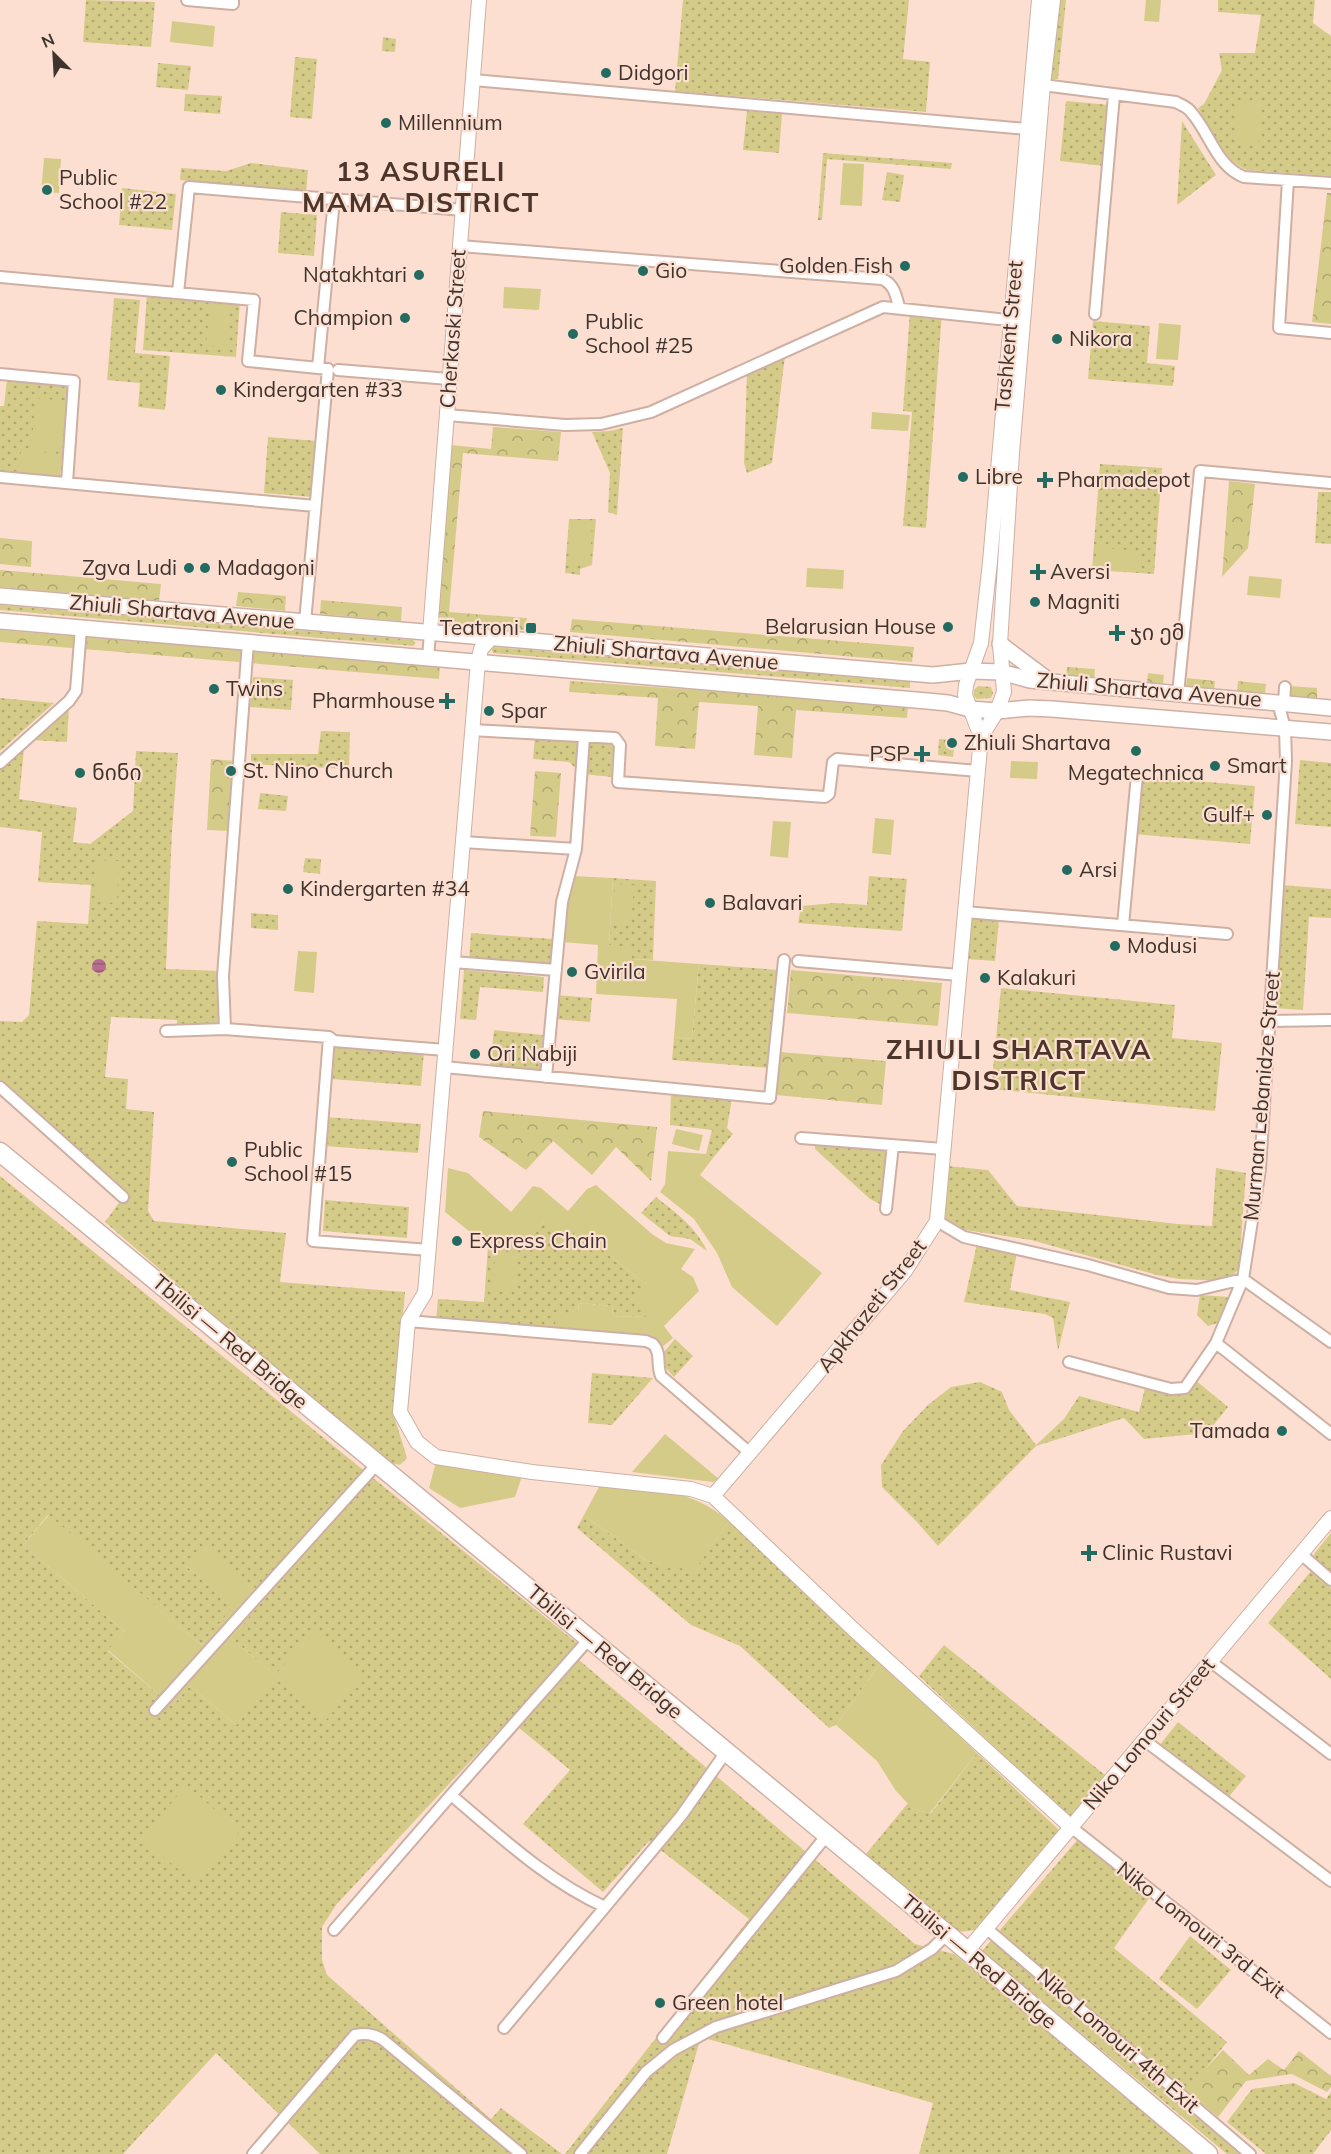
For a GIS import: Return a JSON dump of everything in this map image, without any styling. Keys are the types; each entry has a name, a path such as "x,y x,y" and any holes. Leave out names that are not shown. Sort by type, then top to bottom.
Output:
{"highway":[{"name":"Tbilisi — Red Bridge","path":"0,1152 967,1951 1208,2154"}],"main road":[{"name":"Zhiuli Shartava Avenue","path":"0,596 933,675 971,671 1001,672 1030,680 1331,708"},
{"name":"Zhiuli Shartava Avenue","path":"0,621 927,701 948,703 970,709 997,711 1029,708 1331,732"},
{"path":"1000,644 1051,681"}],"street":[{"path":"187,0 233,4 233,0"},
{"name":"Cherkaski Street","path":"428,658 479,0"},
{"name":"Tashkent Street","path":"1001,672 1000,644 1012,453 1027,129 1039,0"},
{"name":"Tashkent Street","path":"971,671 981,643 1053,0"},
{"path":"473,80 1027,129"},
{"path":"1044,85 1176,102 1191,110 1225,164 1234,173 1244,177 1331,183"},
{"path":"1095,314 1114,95"},
{"path":"1288,180 1279,328 1331,333"},
{"path":"178,293 189,187 463,210"},
{"path":"318,368 334,199"},
{"path":"460,246 882,279 893,286 899,307"},
{"path":"0,277 254,300 248,361 328,369 304,622"},
{"path":"447,415 565,425 602,424 651,412 883,307 1017,320"},
{"path":"338,370 449,379"},
{"path":"0,374 74,381 67,483"},
{"path":"1178,694 1200,471 1331,483"},
{"path":"0,477 315,506"},
{"path":"0,763 69,701 76,691 81,628"},
{"path":"465,636 475,648 478,662"},
{"path":"491,638 481,649 478,662 425,1293 408,1321 400,1412 417,1442 436,1456 520,1470 691,1489 713,1496 852,1628 1071,1827"},
{"path":"225,1029 223,976 248,642"},
{"path":"970,709 965,695 971,671"},
{"path":"997,711 1004,692 1001,672"},
{"name":"Murman Lebanidze Street","path":"1069,1362 1181,1390 1188,1385 1216,1343 1243,1279 1260,1169 1286,760 1281,703 1285,687"},
{"name":"Apkhazeti Street","path":"713,1496 905,1271 937,1221 981,736 970,709"},
{"name":"Apkhazeti Street","path":"981,736 997,711"},
{"path":"472,730 615,738 620,745 618,782 825,797 830,794 833,762 837,759 978,771"},
{"path":"546,1077 562,902 576,849 584,737"},
{"path":"1123,925 1137,775"},
{"path":"463,842 576,849"},
{"path":"965,912 1227,934"},
{"path":"444,1067 770,1098 784,960"},
{"path":"453,962 556,970"},
{"path":"798,962 959,975"},
{"path":"1270,1021 1331,1020"},
{"path":"166,1031 225,1029 446,1050"},
{"path":"329,1038 313,1240 429,1250"},
{"path":"0,1087 123,1197"},
{"path":"801,1138 943,1149"},
{"path":"886,1209 893,1144"},
{"path":"937,1221 964,1237 1088,1265 1169,1288 1197,1290 1243,1279 1331,1342"},
{"path":"408,1321 645,1341 653,1344 659,1355 658,1371 661,1376 750,1453"},
{"path":"1216,1343 1331,1434"},
{"path":"155,1710 377,1464"},
{"name":"Niko Lomouri Street","path":"967,1951 1331,1518"},
{"path":"1300,1554 1331,1580"},
{"path":"334,1930 589,1639"},
{"path":"1210,1661 1331,1754"},
{"path":"1144,1740 1331,1881"},
{"path":"504,2028 681,1816 717,1768 726,1752"},
{"path":"452,1795 556,1881 576,1894 605,1907"},
{"name":"Niko Lomouri 3rd Exit","path":"1071,1827 1331,2033"},
{"path":"663,2038 827,1836"},
{"name":"Niko Lomouri 4th Exit","path":"986,1928 1250,2154"},
{"path":"580,2154 646,2072 673,2050 716,2027 896,1971 932,1948 946,1934"},
{"path":"252,2154 355,2035 364,2033 382,2039 521,2154"}],"green space":[{"path":"86,0 155,2 151,47 83,42"},
{"path":"683,0 909,0 903,59 930,62 926,112 675,91"},
{"path":"1060,0 1066,0 1058,79 1050,79"},
{"path":"1146,0 1161,0 1159,22 1144,21"},
{"path":"1218,0 1315,0 1313,23 1331,36 1331,176 1247,170 1231,159 1218,144 1198,108 1204,104 1222,70 1219,53 1255,53 1261,15 1218,12"},
{"path":"172,21 215,26 213,47 170,42"},
{"path":"383,37 396,39 395,52 382,51"},
{"path":"295,57 317,59 312,119 290,117"},
{"path":"158,63 191,66 188,90 156,87"},
{"path":"185,94 222,96 220,114 184,111"},
{"path":"1238,100 1261,101 1258,144 1236,143"},
{"path":"1066,101 1110,105 1104,166 1060,161"},
{"path":"747,111 782,114 779,153 743,150"},
{"path":"1182,121 1216,175 1177,205"},
{"path":"823,153 952,163 951,169 827,159 822,220 818,220"},
{"path":"44,158 61,159 59,193 41,192"},
{"path":"251,163 308,170 306,193 180,180 181,168 226,171"},
{"path":"843,163 864,164 862,206 840,205"},
{"path":"887,172 904,175 900,202 882,200"},
{"path":"122,188 176,194 172,230 119,225"},
{"path":"1327,193 1331,193 1331,324 1312,322"},
{"path":"281,212 317,215 314,256 278,253"},
{"path":"504,287 541,289 539,310 503,308"},
{"path":"147,294 240,301 236,357 143,350"},
{"path":"114,298 140,300 135,353 170,356 165,410 138,407 140,383 107,380"},
{"path":"210,304 230,306 226,347 206,345"},
{"path":"910,310 942,312 926,528 903,526 912,412 903,411"},
{"path":"1093,321 1150,326 1147,363 1175,366 1173,386 1088,379"},
{"path":"1159,323 1181,325 1178,360 1156,359"},
{"path":"785,355 772,463 747,473 744,463 747,373"},
{"path":"7,379 69,385 60,478 0,473 0,406 4,406"},
{"path":"36,398 66,401 62,452 31,449"},
{"path":"872,412 910,415 908,431 871,429"},
{"path":"493,427 561,432 558,461 463,453 449,612 527,618 526,630 444,624 444,618 436,617 451,445 491,449"},
{"path":"623,428 617,515 608,512 610,473 592,432"},
{"path":"268,437 318,441 313,497 264,493"},
{"path":"21,450 61,454 59,476 19,472"},
{"path":"1100,464 1162,468 1154,574 1092,570"},
{"path":"1229,481 1255,484 1248,548 1222,577"},
{"path":"1318,492 1331,492 1331,544 1315,543"},
{"path":"569,519 596,519 592,565 580,569 580,575 565,573"},
{"path":"572,522 592,524 590,565 570,563"},
{"path":"0,538 32,541 31,567 0,564"},
{"path":"1097,547 1139,551 1137,572 1095,568"},
{"path":"807,568 844,570 843,589 806,587"},
{"path":"0,570 161,584 159,601 0,587"},
{"path":"1249,576 1282,579 1280,598 1247,595"},
{"path":"238,592 286,596 285,611 236,606"},
{"path":"321,600 402,607 401,621 320,614"},
{"path":"0,605 413,640 416,643 413,646 0,610"},
{"path":"572,619 914,647 912,662 570,632"},
{"path":"0,630 440,667 439,679 0,642"},
{"path":"491,648 910,681 910,688 493,653"},
{"path":"1067,667 1095,669 1094,679 1066,677"},
{"path":"1148,673 1164,675 1163,685 1147,683"},
{"path":"253,677 293,680 291,710 250,707"},
{"path":"1187,678 1215,681 1214,690 1186,688"},
{"path":"570,681 908,705 907,718 796,710 792,758 754,755 758,706 699,702 695,749 655,746 658,698 569,692"},
{"path":"1238,681 1266,684 1265,694 1237,691"},
{"path":"978,686 991,687 993,693 991,698 977,699 974,696 974,690"},
{"path":"1289,686 1317,688 1317,698 1288,696"},
{"path":"0,698 54,703 0,751"},
{"path":"69,705 67,742 30,740"},
{"path":"321,731 350,732 349,769 251,764 251,754 318,754"},
{"path":"535,736 610,741 615,746 613,777 582,774 569,762 533,759"},
{"path":"939,739 955,740 953,757 938,755"},
{"path":"16,749 24,749 19,799 77,808 73,842 90,844 133,811 136,751 178,753 166,969 221,971 217,1031 177,1029 177,1020 111,1017 105,1077 128,1079 126,1109 154,1112 148,1211 154,1221 286,1233 280,1282 405,1292 394,1416 407,1458 400,1465 382,1461 105,1222 121,1200 0,1090 0,1021 22,1022 29,1015 37,921 88,924 91,885 38,882 42,832 0,827 0,765"},
{"path":"211,759 235,761 231,831 207,830"},
{"path":"1300,760 1331,763 1331,827 1295,824"},
{"path":"1011,761 1038,762 1037,779 1010,778"},
{"path":"535,771 561,773 556,837 530,836"},
{"path":"1138,776 1255,786 1250,844 1133,834"},
{"path":"260,793 288,796 286,811 258,809"},
{"path":"875,818 894,820 891,855 872,853"},
{"path":"773,821 791,822 788,858 770,856"},
{"path":"305,858 321,859 320,874 303,872"},
{"path":"97,860 119,861 117,903 96,902"},
{"path":"572,876 613,878 609,945 632,947 632,959 699,964 692,1039 674,1037 677,999 596,994 598,945 562,942 565,901"},
{"path":"869,876 907,879 902,931 798,923 801,906 835,903 867,905"},
{"path":"613,878 656,881 653,960 632,959 609,945"},
{"path":"615,884 634,885 631,925 612,924"},
{"path":"1282,885 1331,889 1331,918 1309,917 1303,1010 1274,1008"},
{"path":"251,913 278,915 278,930 251,928"},
{"path":"971,918 999,920 995,961 967,959"},
{"path":"471,933 552,939 550,966 469,961"},
{"path":"298,951 317,952 314,993 294,991"},
{"path":"699,964 780,970 770,1068 672,1060 674,1037 692,1039"},
{"path":"464,970 544,977 543,992 480,987 476,1020 460,1019"},
{"path":"791,970 942,983 938,1026 787,1013"},
{"path":"1001,988 1175,1005 1172,1038 1222,1043 1215,1111 991,1089"},
{"path":"556,995 592,998 590,1022 554,1019"},
{"path":"494,1030 543,1035 540,1073 490,1068"},
{"path":"335,1044 424,1051 421,1086 332,1079"},
{"path":"780,1052 886,1061 882,1105 776,1095"},
{"path":"671,1093 732,1098 727,1128 733,1134 713,1158 706,1154 712,1130 670,1125"},
{"path":"483,1111 657,1127 651,1181 616,1147 592,1175 553,1141 526,1170 479,1137"},
{"path":"326,1117 421,1124 418,1153 324,1146"},
{"path":"676,1129 703,1135 699,1151 672,1144"},
{"path":"815,1142 889,1147 884,1206 870,1199 815,1149"},
{"path":"668,1151 706,1154 713,1158 700,1175 822,1273 777,1326 732,1287 717,1253 694,1219 660,1192 665,1184"},
{"path":"947,1166 988,1170 1017,1206 1212,1226 1216,1168 1246,1173 1239,1269 1226,1281 1179,1279 1031,1240 965,1230 942,1216"},
{"path":"448,1168 468,1173 511,1212 533,1186 541,1188 568,1211 587,1189 596,1185 652,1234 666,1243 695,1249 681,1269 693,1277 699,1291 664,1326 673,1338 661,1348 554,1331 557,1312 578,1314 579,1303 613,1306 612,1316 652,1317 634,1297 646,1284 577,1230 566,1240 544,1221 526,1246 488,1246 445,1212"},
{"path":"0,1176 578,1646 336,1905 322,1927 322,1960 327,1975 491,2119 501,2108 562,2154 320,2154 216,2053 123,2154 0,2154","holes":["48,1515 201,1645 234,1607 185,1565 266,1597 231,1638 276,1676 313,1632 236,1725 190,1686 172,1706 108,1651 124,1631 23,1545"]},
{"path":"656,1197 691,1228 707,1251 690,1239 670,1236 641,1213"},
{"path":"325,1200 409,1207 407,1238 323,1231"},
{"path":"544,1221 576,1229 646,1284 653,1317 612,1316 613,1306 579,1303 578,1314 554,1331 436,1320 438,1299 484,1302 488,1246 525,1246"},
{"path":"977,1244 1017,1252 1010,1290 1070,1302 1058,1351 1053,1318 1045,1314 964,1302"},
{"path":"495,1251 517,1252 515,1292 493,1291"},
{"path":"1200,1295 1229,1297 1217,1323 1208,1326 1197,1315"},
{"path":"675,1339 693,1356 674,1377 663,1365 663,1353"},
{"path":"592,1373 653,1378 612,1425 588,1423"},
{"path":"1194,1379 1228,1407 1207,1433 1144,1439 1124,1418 1036,1446 938,1546 882,1487 881,1465 903,1431 928,1405 951,1387 980,1382 1002,1392 1009,1410 1036,1445 1064,1419 1079,1396 1139,1412 1146,1384 1167,1392 1177,1393"},
{"path":"665,1434 719,1479 713,1482 632,1472"},
{"path":"437,1458 523,1473 515,1497 460,1508 429,1488"},
{"path":"601,1483 652,1489 684,1496 715,1510 729,1521 694,1571 647,1561 584,1515"},
{"path":"49,1515 201,1645 233,1607 185,1565 204,1544 266,1597 231,1638 275,1675 313,1631 365,1675 325,1721 276,1679 236,1725 190,1686 172,1706 108,1650 124,1631 23,1545"},
{"path":"584,1515 647,1561 694,1570 729,1521 881,1662 836,1725 829,1728 740,1646 691,1625 577,1528"},
{"path":"1331,1533 1331,1576 1317,1564 1314,1554"},
{"path":"1311,1571 1331,1588 1331,1679 1268,1623"},
{"path":"944,1645 1105,1775 1070,1818 919,1676"},
{"path":"579,1660 915,1944 954,1954 1195,2154 919,2154 933,2103 701,2037 667,2154 565,2154 749,1919 649,1841 603,1892 523,1824 570,1770 518,1727"},
{"path":"881,1662 977,1753 930,1813 913,1809 896,1791 877,1761 836,1725"},
{"path":"1178,1722 1246,1776 1226,1800 1159,1746"},
{"path":"977,1753 1060,1831 975,1930 950,1933 862,1859 908,1803 913,1809 931,1813"},
{"path":"186,1785 240,1831 196,1884 142,1839"},
{"path":"1079,1838 1152,1894 1114,1948 1227,2042 1179,2102 1242,2154 1227,2154 982,1951"},
{"path":"1190,1936 1231,1970 1197,2009 1159,1979"},
{"path":"1223,2050 1249,2075 1268,2059 1284,2070 1299,2051 1331,2076 1331,2087 1327,2092 1292,2074 1246,2081 1218,2117 1186,2090"},
{"path":"1294,2083 1326,2099 1331,2092 1331,2130 1313,2154 1266,2154 1227,2122 1252,2089"}],"shaded area":[{"path":"99,959 104,961 106,966 104,971 99,973 94,971 92,966 94,961"}],"place":[{"name":"Didgori","path":"606,73"},
{"name":"Millennium","path":"386,123"},
{"name":"Public School #22","path":"47,190"},
{"name":"Golden Fish","path":"905,266"},
{"name":"Gio","path":"643,271"},
{"name":"Natakhtari","path":"419,275"},
{"name":"Champion","path":"405,318"},
{"name":"Public School #25","path":"573,334"},
{"name":"Nikora","path":"1057,339"},
{"name":"Kindergarten #33","path":"221,390"},
{"name":"Libre","path":"963,477"},
{"name":"Pharmadepot","path":"1045,480"},
{"name":"Zgva Ludi","path":"189,568"},
{"name":"Madagoni","path":"205,568"},
{"name":"Aversi","path":"1038,572"},
{"name":"Magniti","path":"1035,602"},
{"name":"Belarusian House","path":"948,627"},
{"name":"Teatroni","path":"531,628"},
{"name":"ჯი ემ","path":"1117,633"},
{"name":"Twins","path":"214,689"},
{"name":"Pharmhouse","path":"447,701"},
{"name":"Spar","path":"489,711"},
{"name":"Zhiuli Shartava","path":"952,743"},
{"name":"Megatechnica","path":"1136,751"},
{"name":"PSP","path":"922,754"},
{"name":"Smart","path":"1215,766"},
{"name":"St. Nino Church","path":"231,771"},
{"name":"ნინი","path":"80,773"},
{"name":"Gulf+","path":"1267,815"},
{"name":"Arsi","path":"1067,870"},
{"name":"Kindergarten #34","path":"288,889"},
{"name":"Balavari","path":"710,903"},
{"name":"Modusi","path":"1115,946"},
{"name":"Gvirila","path":"572,972"},
{"name":"Kalakuri","path":"985,978"},
{"name":"Ori Nabiji","path":"475,1054"},
{"name":"Public School #15","path":"232,1162"},
{"name":"Express Chain","path":"457,1241"},
{"name":"Tamada","path":"1282,1431"},
{"name":"Clinic Rustavi","path":"1089,1553"},
{"name":"Green hotel","path":"660,2003"}],"district":[{"name":"13 ASURELI MAMA DISTRICT","path":"421,188"},
{"name":"ZHIULI SHARTAVA DISTRICT","path":"1019,1066"}]}
